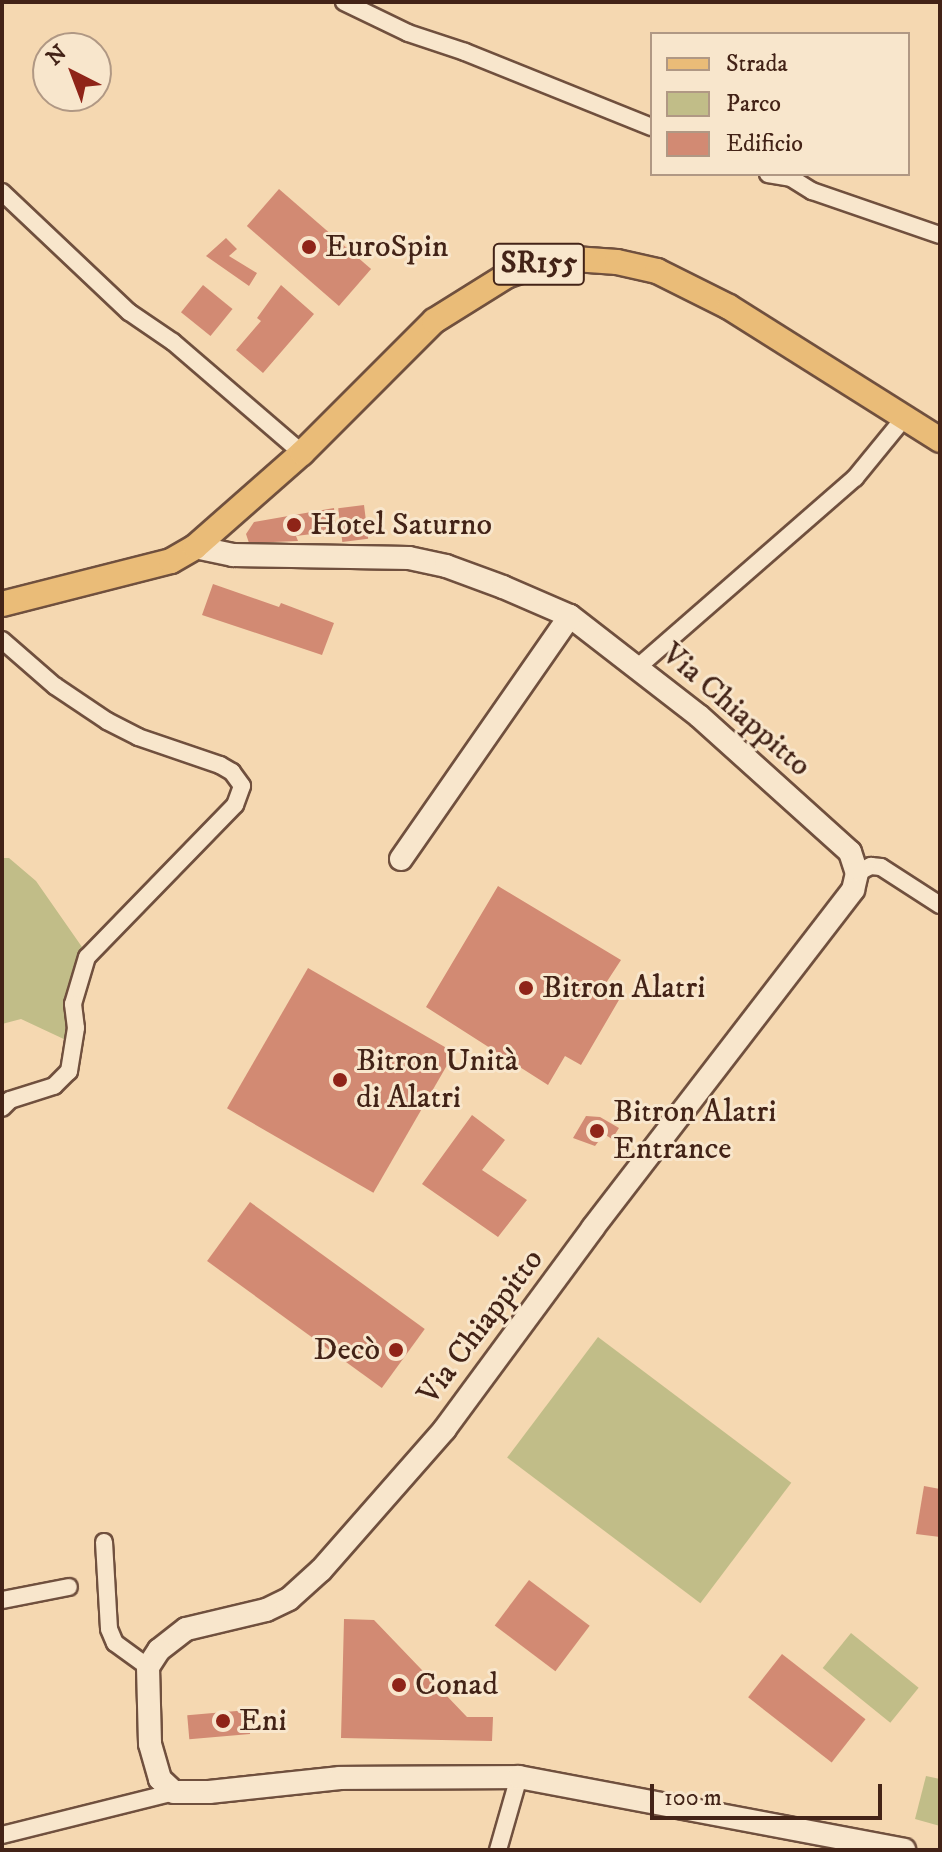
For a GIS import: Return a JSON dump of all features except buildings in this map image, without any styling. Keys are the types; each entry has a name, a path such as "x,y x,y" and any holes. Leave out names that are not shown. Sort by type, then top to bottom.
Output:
{"main road":[{"name":"SR155","path":"2,604 171,561 195,547 302,453 434,321 506,276 538,265 574,259 617,262 657,271 692,287 940,440"}],"street":[{"path":"344,2 408,33 465,52 650,126"},
{"path":"780,176 791,178 812,191 940,235"},
{"path":"2,192 129,312 173,342 302,453"},
{"path":"638,667 855,478 905,417"},
{"name":"Via Chiappitto","path":"148,1667 159,1650 186,1629 266,1610 289,1599 321,1570 445,1429 603,1215 853,890 857,873 850,852 699,716 570,616 489,581 409,558 233,555 195,547"},
{"path":"401,859 570,616"},
{"path":"2,640 55,686 107,721 138,737 220,765 232,772 242,786 235,805 87,957 73,1004 76,1028 69,1071 54,1086 10,1100 2,1108"},
{"path":"857,873 871,866 881,867 940,905"},
{"path":"104,1542 109,1629 115,1643 148,1667 150,1744 160,1779 174,1792"},
{"path":"2,1600 69,1587"},
{"path":"498,1850 519,1777"},
{"path":"2,1835 174,1792 209,1792 340,1778 519,1777 904,1850"}],"green space":[{"path":"2,858 9,858 36,881 82,947 67,988 68,1041 21,1019 2,1024"},
{"path":"598,1337 791,1483 700,1603 507,1458"},
{"path":"851,1633 919,1688 890,1723 823,1668"},
{"path":"926,1776 940,1779 940,1826 915,1819"}],"place":[{"name":"EuroSpin","path":"309,247"},
{"name":"Hotel Saturno","path":"294,525"},
{"name":"Bitron Alatri","path":"526,988"},
{"name":"Bitron Unità di Alatri","path":"340,1080"},
{"name":"Bitron Alatri Entrance","path":"597,1131"},
{"name":"Decò","path":"396,1350"},
{"name":"Conad","path":"399,1685"},
{"name":"Eni","path":"223,1721"}]}
